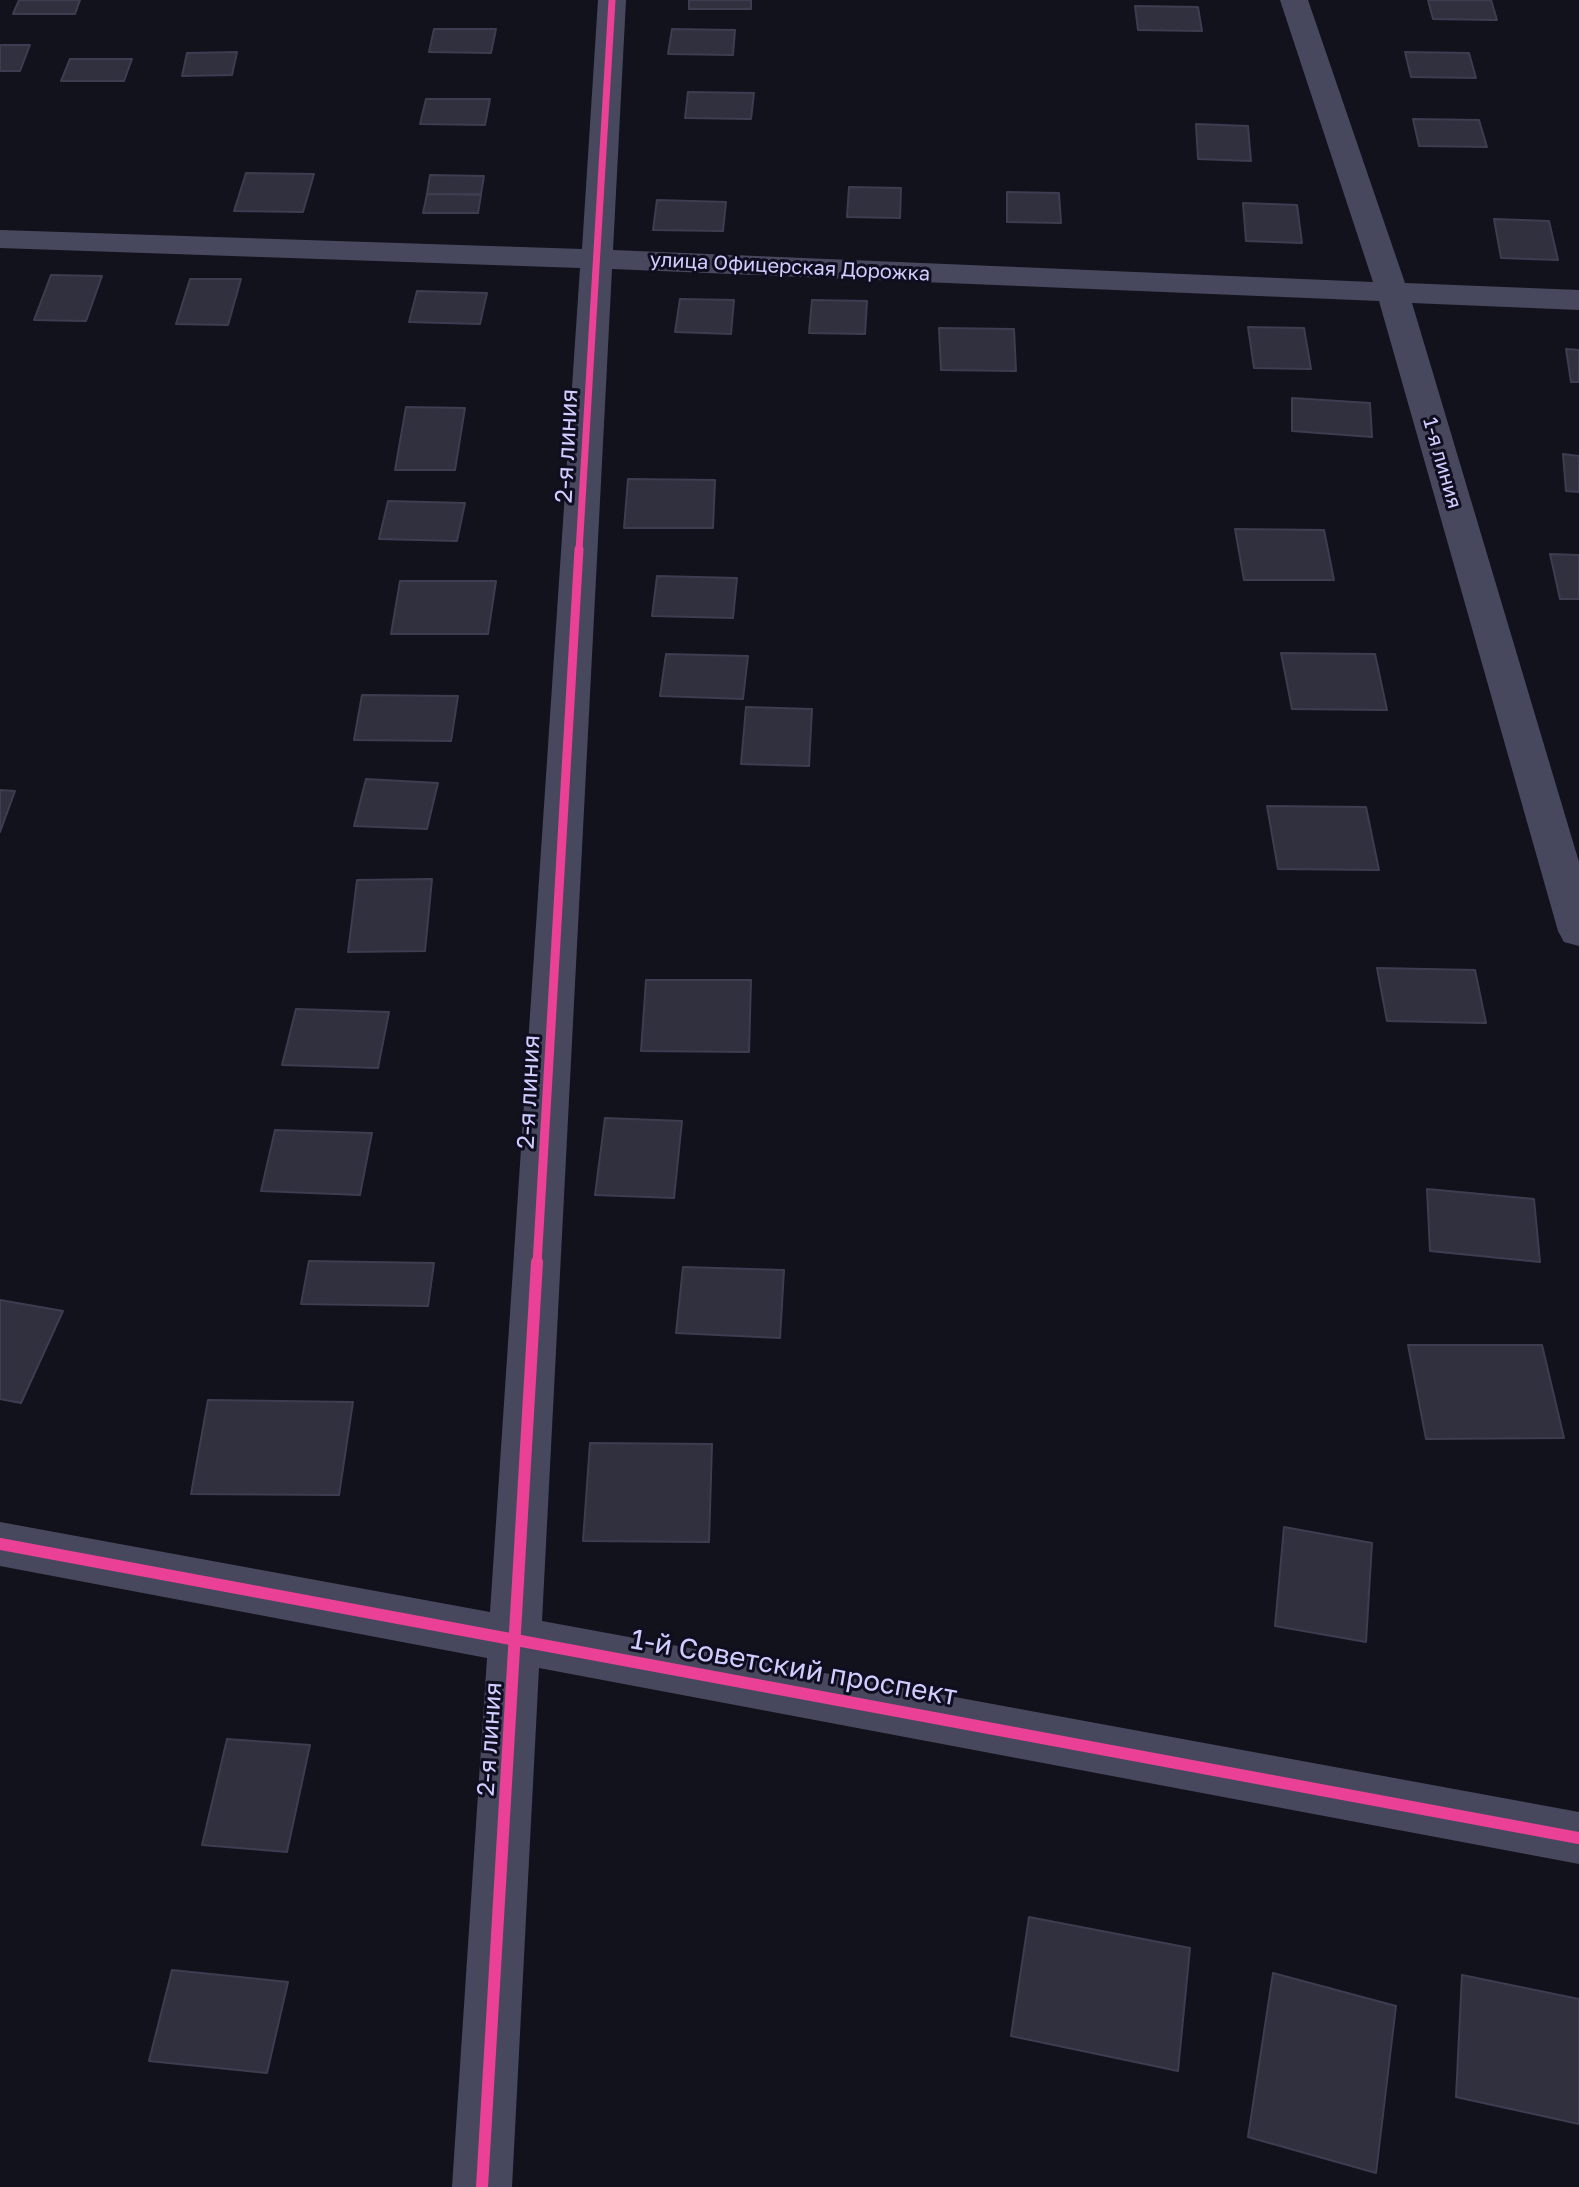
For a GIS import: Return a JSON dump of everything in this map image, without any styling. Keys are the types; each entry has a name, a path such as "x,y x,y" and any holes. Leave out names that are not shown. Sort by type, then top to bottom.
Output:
{"street":[{"name":"2-я линия","path":"482,2187 517,1641 612,0"},
{"name":"1-я линия","path":"1294,0 1393,294 1579,931"},
{"name":"улица Офицерская Дорожка","path":"0,239 598,259 1579,300"},
{"name":"1-й Советский проспект","path":"0,1544 1579,1838"}],"building":[{"path":"19,0 80,0 75,14 13,14"},
{"path":"689,0 751,0 751,9 689,9"},
{"path":"1428,0 1491,0 1497,20 1433,19"},
{"path":"1135,6 1198,7 1202,31 1138,30"},
{"path":"434,29 496,29 491,53 429,52"},
{"path":"672,29 735,30 733,55 668,54"},
{"path":"0,45 30,45 20,71 0,71"},
{"path":"237,52 232,75 182,76 187,53"},
{"path":"1405,52 1469,53 1476,78 1411,77"},
{"path":"70,59 132,59 124,81 61,81"},
{"path":"688,92 754,93 751,119 685,118"},
{"path":"426,99 490,99 485,125 420,124"},
{"path":"1413,119 1479,120 1487,147 1419,146"},
{"path":"1196,124 1248,126 1251,161 1198,159"},
{"path":"246,173 314,174 303,212 234,211"},
{"path":"430,175 484,176 481,194 427,194"},
{"path":"849,187 901,188 900,218 847,217"},
{"path":"1007,192 1059,193 1061,223 1007,222"},
{"path":"427,194 481,195 478,213 423,213"},
{"path":"657,200 726,202 723,231 653,230"},
{"path":"1243,203 1297,205 1302,243 1246,241"},
{"path":"1494,219 1549,221 1558,260 1501,258"},
{"path":"51,275 102,276 86,321 34,320"},
{"path":"190,279 241,279 228,325 176,324"},
{"path":"417,291 487,293 480,324 409,322"},
{"path":"680,299 734,300 731,334 675,332"},
{"path":"812,300 867,301 865,334 809,333"},
{"path":"1248,327 1304,328 1311,369 1254,368"},
{"path":"939,328 1014,329 1016,371 941,370"},
{"path":"1566,349 1579,350 1579,382 1571,382"},
{"path":"1292,398 1370,403 1372,437 1292,431"},
{"path":"406,407 465,408 455,470 395,470"},
{"path":"1563,454 1579,456 1579,492 1566,491"},
{"path":"628,479 715,480 713,528 624,528"},
{"path":"388,501 465,503 457,541 379,539"},
{"path":"1235,529 1324,530 1334,580 1244,580"},
{"path":"1550,554 1579,555 1579,599 1560,599"},
{"path":"657,576 737,578 733,618 652,616"},
{"path":"400,581 496,581 488,634 391,634"},
{"path":"1281,653 1375,654 1387,710 1292,709"},
{"path":"666,654 748,656 743,699 660,696"},
{"path":"362,695 458,696 451,741 354,740"},
{"path":"746,707 812,709 809,766 741,764"},
{"path":"366,779 438,783 427,829 354,826"},
{"path":"0,790 15,791 0,832"},
{"path":"1267,806 1366,807 1379,870 1278,869"},
{"path":"432,879 425,951 348,952 357,880"},
{"path":"1377,968 1475,970 1486,1023 1387,1021"},
{"path":"646,980 751,980 749,1052 641,1051"},
{"path":"296,1009 389,1012 378,1068 282,1065"},
{"path":"605,1118 682,1121 674,1198 595,1195"},
{"path":"275,1130 372,1133 360,1195 261,1191"},
{"path":"1427,1189 1534,1199 1540,1262 1430,1251"},
{"path":"309,1261 434,1263 428,1306 301,1304"},
{"path":"683,1267 784,1270 780,1338 676,1333"},
{"path":"0,1300 63,1311 21,1403 0,1399"},
{"path":"1408,1345 1542,1345 1564,1438 1426,1439"},
{"path":"208,1400 353,1402 339,1495 191,1494"},
{"path":"590,1443 712,1444 709,1542 583,1541"},
{"path":"1284,1527 1372,1543 1366,1642 1275,1626"},
{"path":"227,1739 310,1745 287,1852 202,1845"},
{"path":"1029,1917 1190,1948 1178,2071 1011,2036"},
{"path":"172,1970 288,1982 267,2073 149,2061"},
{"path":"1273,1973 1396,2006 1376,2173 1248,2137"},
{"path":"1462,1975 1579,1999 1579,2124 1456,2097"}],"cycle path":[{"path":"482,2187 612,0"},
{"path":"0,1544 1579,1838"}]}
